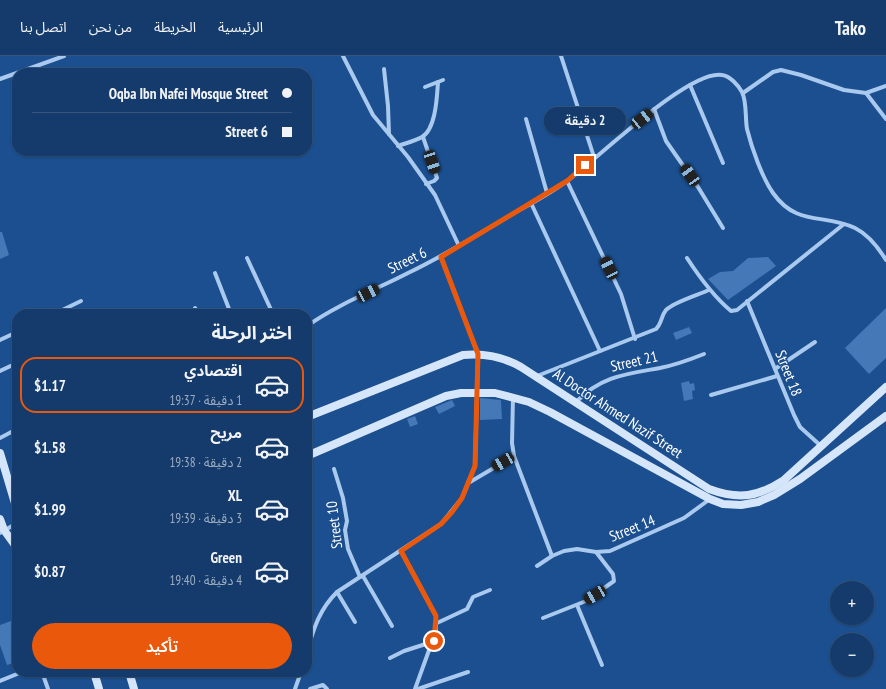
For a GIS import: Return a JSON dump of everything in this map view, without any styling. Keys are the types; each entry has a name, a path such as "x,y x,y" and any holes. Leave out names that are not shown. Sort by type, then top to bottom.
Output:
{"main road":[{"name":"Al Doctor Ahmed Nazif Street","path":"312,415 441,362 463,355 478,354 508,360 576,402 709,489 724,495 740,496 756,494 771,489 784,480 886,387"},
{"name":"Al Doctor Ahmed Nazif Street","path":"312,454 446,396 477,392 495,393 513,396 550,412 710,499 723,504 741,505 758,502 774,495 800,479 886,416"},
{"path":"0,453 12,492"},
{"path":"0,519 2,531 12,542"},
{"path":"95,677 99,689"},
{"path":"130,677 134,689"}],"street":[{"path":"31,68 64,56"},
{"path":"342,56 373,116 389,134 435,195 459,246"},
{"path":"561,56 594,157"},
{"path":"384,69 389,113 389,134"},
{"path":"885,257 867,236 844,224 804,218 792,211 773,192 756,157 747,129 743,93 773,72 781,70 801,75 844,90 866,94 886,86"},
{"path":"0,79 12,75"},
{"name":"Street 6","path":"312,323 329,312 441,257 567,181 594,157 654,109 690,85 712,75 724,75 730,78 743,93"},
{"path":"425,87 443,80"},
{"path":"426,184 437,178 424,137 437,107 438,82"},
{"path":"690,85 723,163"},
{"path":"866,94 886,119"},
{"path":"654,109 666,141 698,187 723,228"},
{"path":"526,119 547,193"},
{"path":"398,146 424,137"},
{"path":"567,181 621,294 635,339"},
{"path":"531,203 600,351"},
{"path":"686,258 719,302 731,311 737,310 844,224"},
{"path":"312,636 320,612 337,592 441,524 462,498 470,482 475,466 478,354 441,257"},
{"path":"247,258 271,309"},
{"path":"216,273 229,309"},
{"path":"537,377 600,351 635,339 660,326 663,314 668,308 709,290"},
{"path":"64,309 81,301"},
{"name":"Street 18","path":"747,302 800,427 822,446"},
{"path":"0,340 12,334"},
{"path":"775,368 815,342"},
{"name":"Street 21","path":"576,402 585,393 607,380 636,371 680,363 704,354"},
{"path":"0,371 12,365"},
{"path":"711,395 778,376"},
{"path":"513,396 512,443 514,456 552,556"},
{"path":"0,438 12,432"},
{"path":"470,482 514,456"},
{"name":"Street 10","path":"334,469 344,498 347,521 345,530 348,550 361,576 392,626"},
{"name":"Street 14","path":"537,566 564,550 577,549 596,552 610,551 656,532 684,518 710,499"},
{"path":"2,531 12,526"},
{"path":"401,551 436,616 437,623 436,638 432,642 415,689"},
{"path":"544,618 577,605 595,595 614,581 613,574 596,552"},
{"path":"437,623 467,609 473,596 490,590"},
{"path":"337,592 355,622"},
{"path":"577,605 602,665"},
{"path":"390,658 415,647 432,642"},
{"path":"418,689 468,672"},
{"path":"0,682 12,677"},
{"path":"44,677 48,689"},
{"path":"295,689 299,677"},
{"path":"310,689 323,685 327,689"}],"building":[{"path":"0,232 2,232 9,255 0,259"},
{"path":"768,257 776,266 728,300 708,279 720,272 733,271 748,258"},
{"path":"886,308 886,358 869,374 845,348"},
{"path":"689,327 692,333 676,340 673,333"},
{"path":"689,381 690,384 694,383 695,390 692,391 693,399 684,401 681,383"},
{"path":"480,398 501,400 502,419 480,420"},
{"path":"452,400 455,406 439,414 435,407"},
{"path":"415,416 418,424 410,427 407,419"},
{"path":"11,621 12,624 12,664 7,665 0,645 0,625"}],"route":[{"path":"434,641 436,638 436,616 401,551 441,524 462,498 470,482 475,466 478,354 441,257 567,181 585,165"}]}
